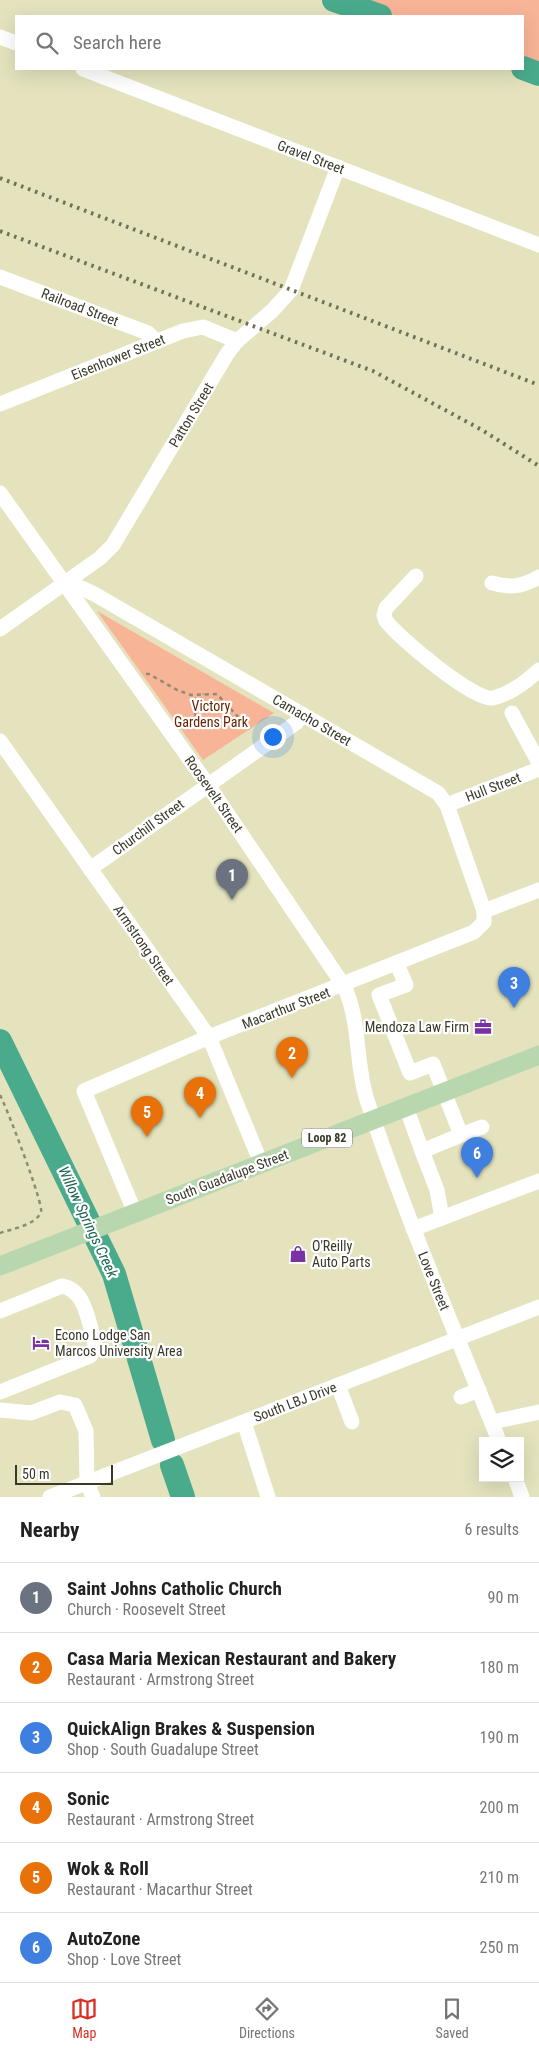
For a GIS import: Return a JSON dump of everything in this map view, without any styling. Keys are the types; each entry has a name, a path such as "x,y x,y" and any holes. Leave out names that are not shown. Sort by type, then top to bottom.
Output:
{"main road":[{"name":"South Guadalupe Street","path":"0,1266 539,1056"}],"street":[{"path":"0,37 15,43"},
{"name":"Gravel Street","path":"86,70 539,245"},
{"name":"Patton Street","path":"0,629 100,558 114,545 237,341 272,311 291,290 338,167"},
{"name":"Railroad Street","path":"0,277 148,333 157,342"},
{"name":"Eisenhower Street","path":"0,404 183,331 203,327 237,341"},
{"name":"Roosevelt Street","path":"0,493 208,785 344,986 355,1016 360,1073 374,1119"},
{"path":"416,576 386,608 384,614 386,622 465,688 482,697 492,698 524,684 539,670"},
{"path":"492,582 511,588 522,586 539,577"},
{"name":"Camacho Street","path":"65,583 84,589 438,793 447,805 484,916"},
{"path":"512,713 539,763"},
{"name":"Churchill Street","path":"90,869 296,723 302,714"},
{"name":"Armstrong Street","path":"0,742 209,1037 261,1163"},
{"name":"Hull Street","path":"447,805 539,769"},
{"name":"Macarthur Street","path":"135,1213 84,1091 209,1037 344,986 474,932 484,916 539,890"},
{"path":"397,964 406,985 380,995 410,1073 433,1064 461,1135"},
{"path":"406,1107 437,1190 442,1218"},
{"name":"Love Street","path":"374,1119 413,1229 498,1437"},
{"path":"422,1151 482,1127"},
{"path":"413,1229 539,1181"},
{"path":"0,1311 62,1286 72,1288 79,1294 94,1340 94,1347 90,1356 0,1392"},
{"name":"South LBJ Drive","path":"50,1497 539,1307"},
{"path":"338,1385 352,1422"},
{"path":"461,1398 479,1390"},
{"path":"0,1410 31,1413 60,1402 76,1405 86,1431 87,1483 92,1497"},
{"path":"492,1422 539,1412"},
{"path":"244,1422 268,1497"},
{"path":"516,1482 522,1497"}],"path":[{"path":"134,681 150,674 177,690 191,695 217,694 252,732"},
{"path":"196,724 195,708 204,694"},
{"path":"0,1095 10,1116 30,1178 42,1206 41,1213 34,1221 0,1233"}],"green space":[{"path":"343,0 539,0 539,74 524,68 524,15 383,15"},
{"name":"Victory Gardens Park","path":"97,611 274,713 203,760"}],"waterway":[{"path":"334,0 377,15"},
{"path":"524,68 539,74"},
{"name":"Willow Springs Creek","path":"0,1041 114,1274 163,1440"},
{"name":"Willow Springs Creek","path":"172,1465 183,1497"}],"railway":[{"path":"0,178 539,385"},
{"path":"0,231 373,371 482,430 539,466"}],"place":[{"name":"Saint Johns Catholic Church","path":"232,900"},
{"name":"QuickAlign Brakes & Suspension","path":"514,1008"},
{"name":"Mendoza Law Firm","path":"483,1027"},
{"name":"Casa Maria Mexican Restaurant and Bakery","path":"292,1078"},
{"name":"Sonic","path":"200,1118"},
{"name":"Wok & Roll","path":"147,1137"},
{"name":"AutoZone","path":"477,1178"},
{"name":"O'Reilly Auto Parts","path":"298,1254"},
{"name":"Econo Lodge San Marcos University Area","path":"41,1343"}]}
